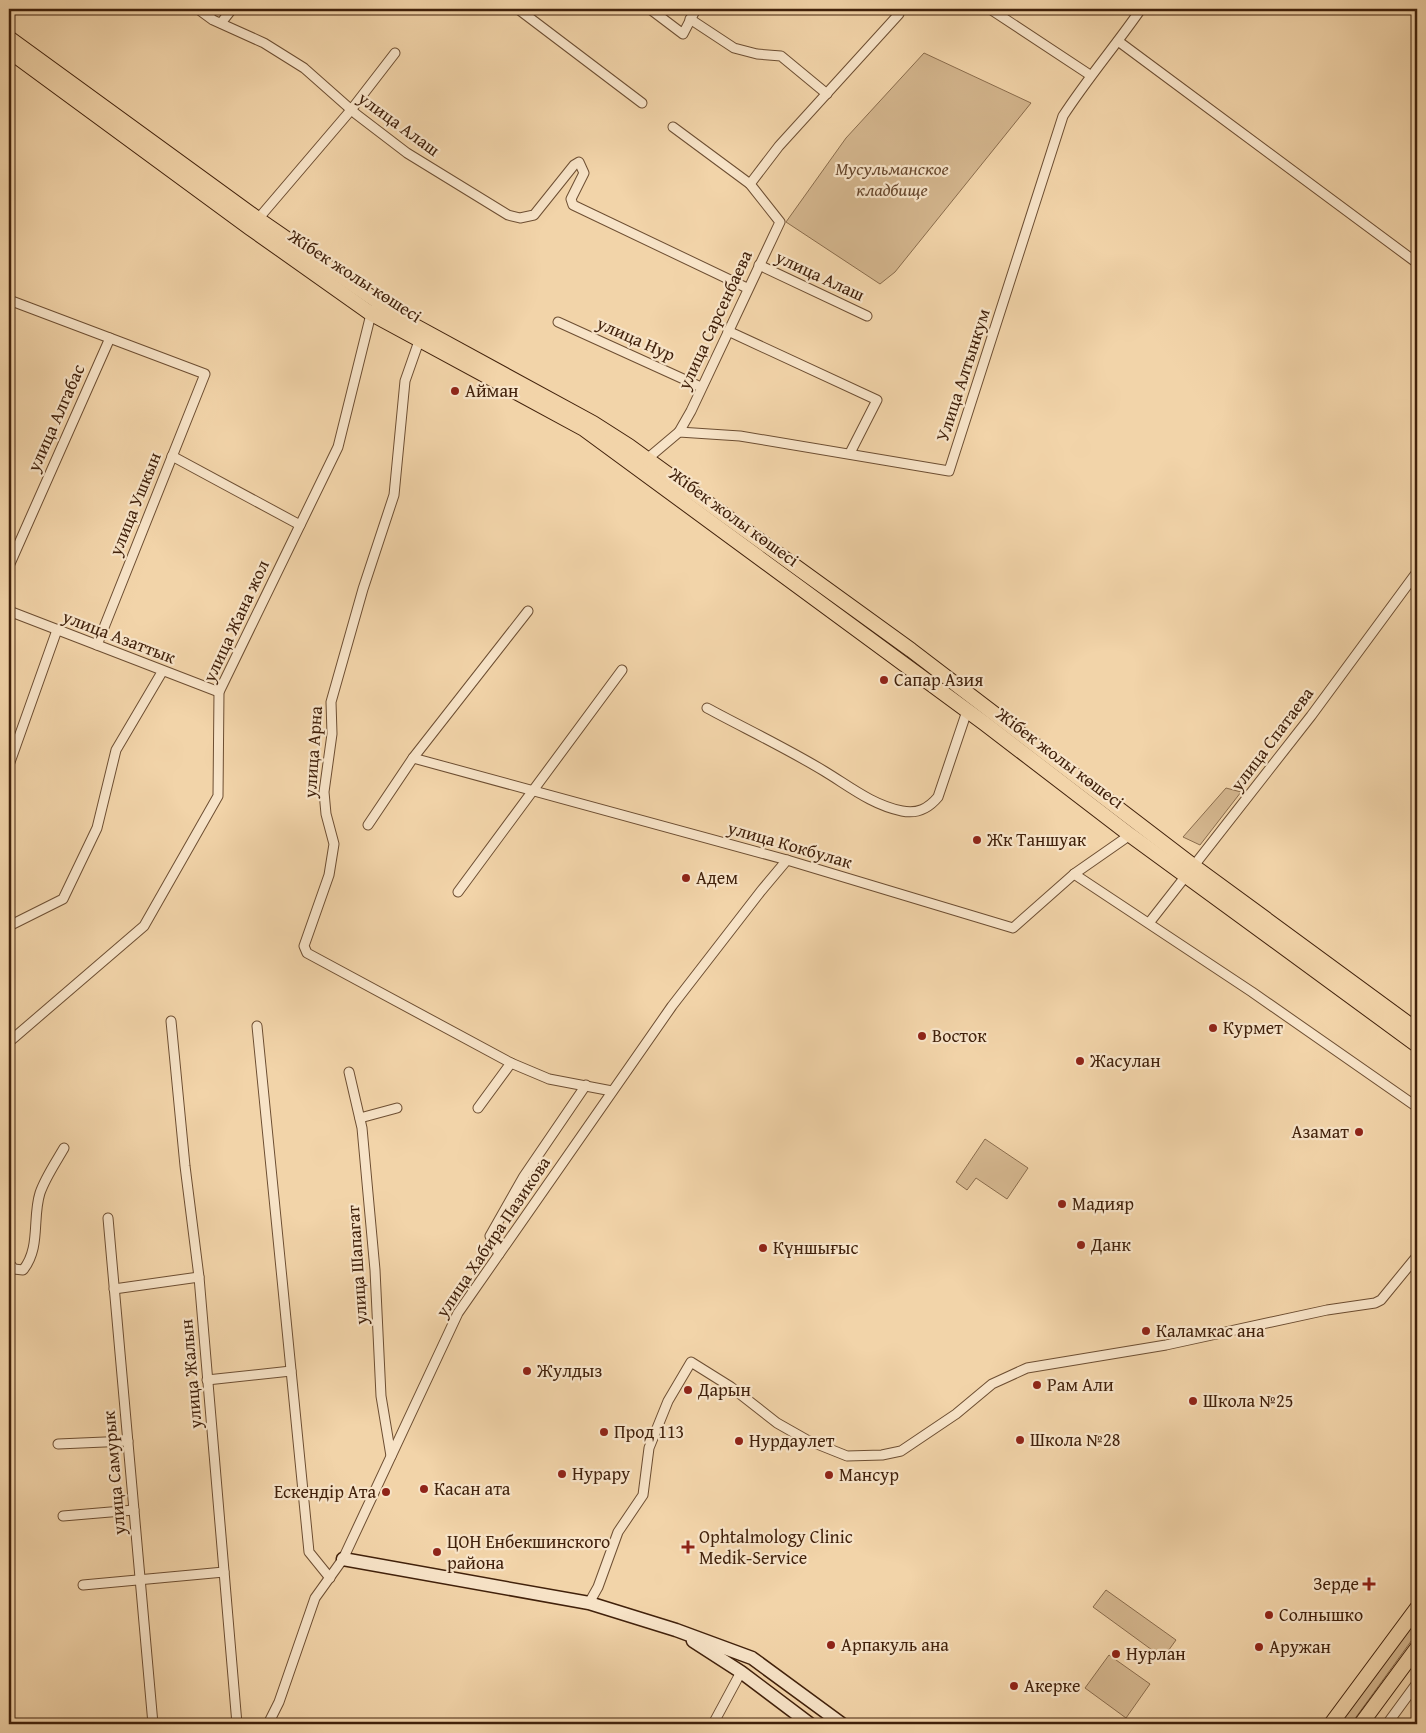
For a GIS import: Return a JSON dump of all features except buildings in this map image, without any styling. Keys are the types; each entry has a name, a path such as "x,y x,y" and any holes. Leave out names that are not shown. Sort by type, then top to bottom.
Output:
{"main road":[{"name":"Жібек жолы көшесі","path":"9,38 258,219 419,341 584,429 967,711 1130,835 1191,872 1417,1030"},
{"name":"Жібек жолы көшесі","path":"9,51 250,228 373,307 406,321 593,423 646,459 911,650 1191,872 1417,1045"},
{"path":"1331,1724 1417,1608"},
{"path":"1361,1724 1417,1648"}],"street":[{"name":"улица Алаш","path":"198,9 264,43 304,68 351,110 407,153 508,215 520,218 534,215 574,165 579,162 584,173 571,199 573,205 747,288"},
{"path":"222,23 232,9"},
{"path":"518,9 642,103"},
{"path":"650,9 683,34 696,9"},
{"path":"990,9 1090,75"},
{"name":"Улица Алтынкум","path":"679,432 740,436 949,471 1063,116 1090,75 1141,9"},
{"path":"673,127 750,184 779,146 827,94 896,12"},
{"path":"690,19 734,48 757,54 780,56 827,94"},
{"path":"1118,41 1417,263"},
{"path":"258,219 351,110 395,53"},
{"name":"улица Сарсенбаева","path":"679,432 691,411 747,288 780,222 750,184"},
{"name":"улица Алаш","path":"759,265 867,316"},
{"path":"9,300 110,338"},
{"name":"улица Жана жол","path":"9,1042 144,926 218,796 219,692 338,447 373,307"},
{"name":"улица Нур","path":"558,322 701,387"},
{"path":"728,331 877,400 850,453"},
{"name":"улица Ушкын","path":"96,645 204,374 110,338"},
{"name":"улица Алгабас","path":"9,566 110,338"},
{"name":"улица Арна","path":"419,341 405,382 394,495 362,589 331,702 332,734 324,792 326,814 334,844 329,875 304,946 307,953 511,1063 549,1079 612,1091"},
{"path":"646,459 679,432"},
{"path":"172,456 300,525"},
{"name":"улица Спатаева","path":"1149,923 1191,872 1311,716 1417,572"},
{"path":"368,825 414,758 528,610"},
{"name":"улица Азаттык","path":"9,611 162,672 219,692"},
{"path":"9,765 57,630"},
{"path":"458,892 534,792 593,706 622,670"},
{"path":"9,926 63,899 98,828 116,750 162,672"},
{"path":"707,708 824,771 858,794 901,810 919,811 931,806 938,797 967,711"},
{"name":"улица Кокбулак","path":"414,758 787,860 1013,928 1074,874 1130,835"},
{"name":"улица Хабира Пазикова","path":"268,1724 279,1702 315,1598 343,1559 458,1313 672,1006 787,860"},
{"path":"1074,874 1149,923 1417,1107"},
{"name":"улица Жалын","path":"171,1021 185,1166 199,1277 237,1724"},
{"path":"258,1026 309,1552 330,1578"},
{"path":"478,1108 511,1063"},
{"name":"улица Шапагат","path":"349,1072 360,1118 375,1270 381,1396 391,1457"},
{"path":"499,1254 490,1236 524,1176 586,1085"},
{"path":"360,1118 397,1108"},
{"path":"9,1263 14,1269 23,1270 28,1263 35,1238 40,1194 64,1148"},
{"name":"улица Самурык","path":"108,1218 153,1724"},
{"path":"589,1603 598,1587 618,1532 643,1495 649,1448 668,1401 691,1362 731,1387 777,1423 807,1440 847,1456 882,1455 901,1451 956,1414 992,1384 1027,1368 1166,1345 1327,1310 1375,1303 1381,1300 1417,1256"},
{"path":"114,1288 199,1277"},
{"path":"208,1380 291,1371"},
{"path":"58,1444 128,1441"},
{"path":"63,1516 134,1510"},
{"path":"343,1559 589,1603 676,1630 752,1658 842,1724"},
{"path":"83,1585 224,1572"},
{"path":"676,1630 741,1672 810,1724"},
{"path":"713,1724 741,1672"},
{"path":"1387,1724 1417,1683"}],"green space":[{"name":"Мусульманское кладбище","path":"924,53 1031,103 895,272 880,284 786,222 846,138"},
{"path":"1226,788 1241,792 1200,845 1183,837"},
{"path":"985,1139 1028,1168 1007,1199 976,1178 967,1190 956,1182"},
{"path":"1106,1590 1176,1640 1163,1658 1093,1607"},
{"path":"1417,1619 1417,1633 1351,1724 1340,1724"},
{"path":"1109,1655 1150,1684 1126,1718 1085,1688"}],"place":[{"name":"Айман","path":"455,391"},
{"name":"Сапар Азия","path":"884,680"},
{"name":"Жк Таншуак","path":"977,840"},
{"name":"Адем","path":"686,878"},
{"name":"Курмет","path":"1213,1028"},
{"name":"Восток","path":"922,1036"},
{"name":"Жасулан","path":"1080,1061"},
{"name":"Азамат","path":"1359,1132"},
{"name":"Мадияр","path":"1062,1204"},
{"name":"Данк","path":"1081,1245"},
{"name":"Күншығыс","path":"763,1248"},
{"name":"Каламкас ана","path":"1146,1331"},
{"name":"Жулдыз","path":"527,1371"},
{"name":"Рам Али","path":"1037,1385"},
{"name":"Дарын","path":"688,1390"},
{"name":"Школа №25","path":"1193,1401"},
{"name":"Прод 113","path":"604,1432"},
{"name":"Школа №28","path":"1020,1440"},
{"name":"Нурдаулет","path":"739,1441"},
{"name":"Нурару","path":"562,1474"},
{"name":"Мансур","path":"829,1475"},
{"name":"Касан ата","path":"424,1489"},
{"name":"Ескендір Ата","path":"386,1492"},
{"name":"Ophtalmology Clinic Medik-Service","path":"688,1547"},
{"name":"ЦОН Енбекшинского района","path":"437,1552"},
{"name":"Зерде","path":"1369,1584"},
{"name":"Солнышко","path":"1269,1615"},
{"name":"Арпакуль ана","path":"831,1645"},
{"name":"Аружан","path":"1259,1647"},
{"name":"Нурлан","path":"1116,1654"},
{"name":"Акерке","path":"1014,1686"}]}
